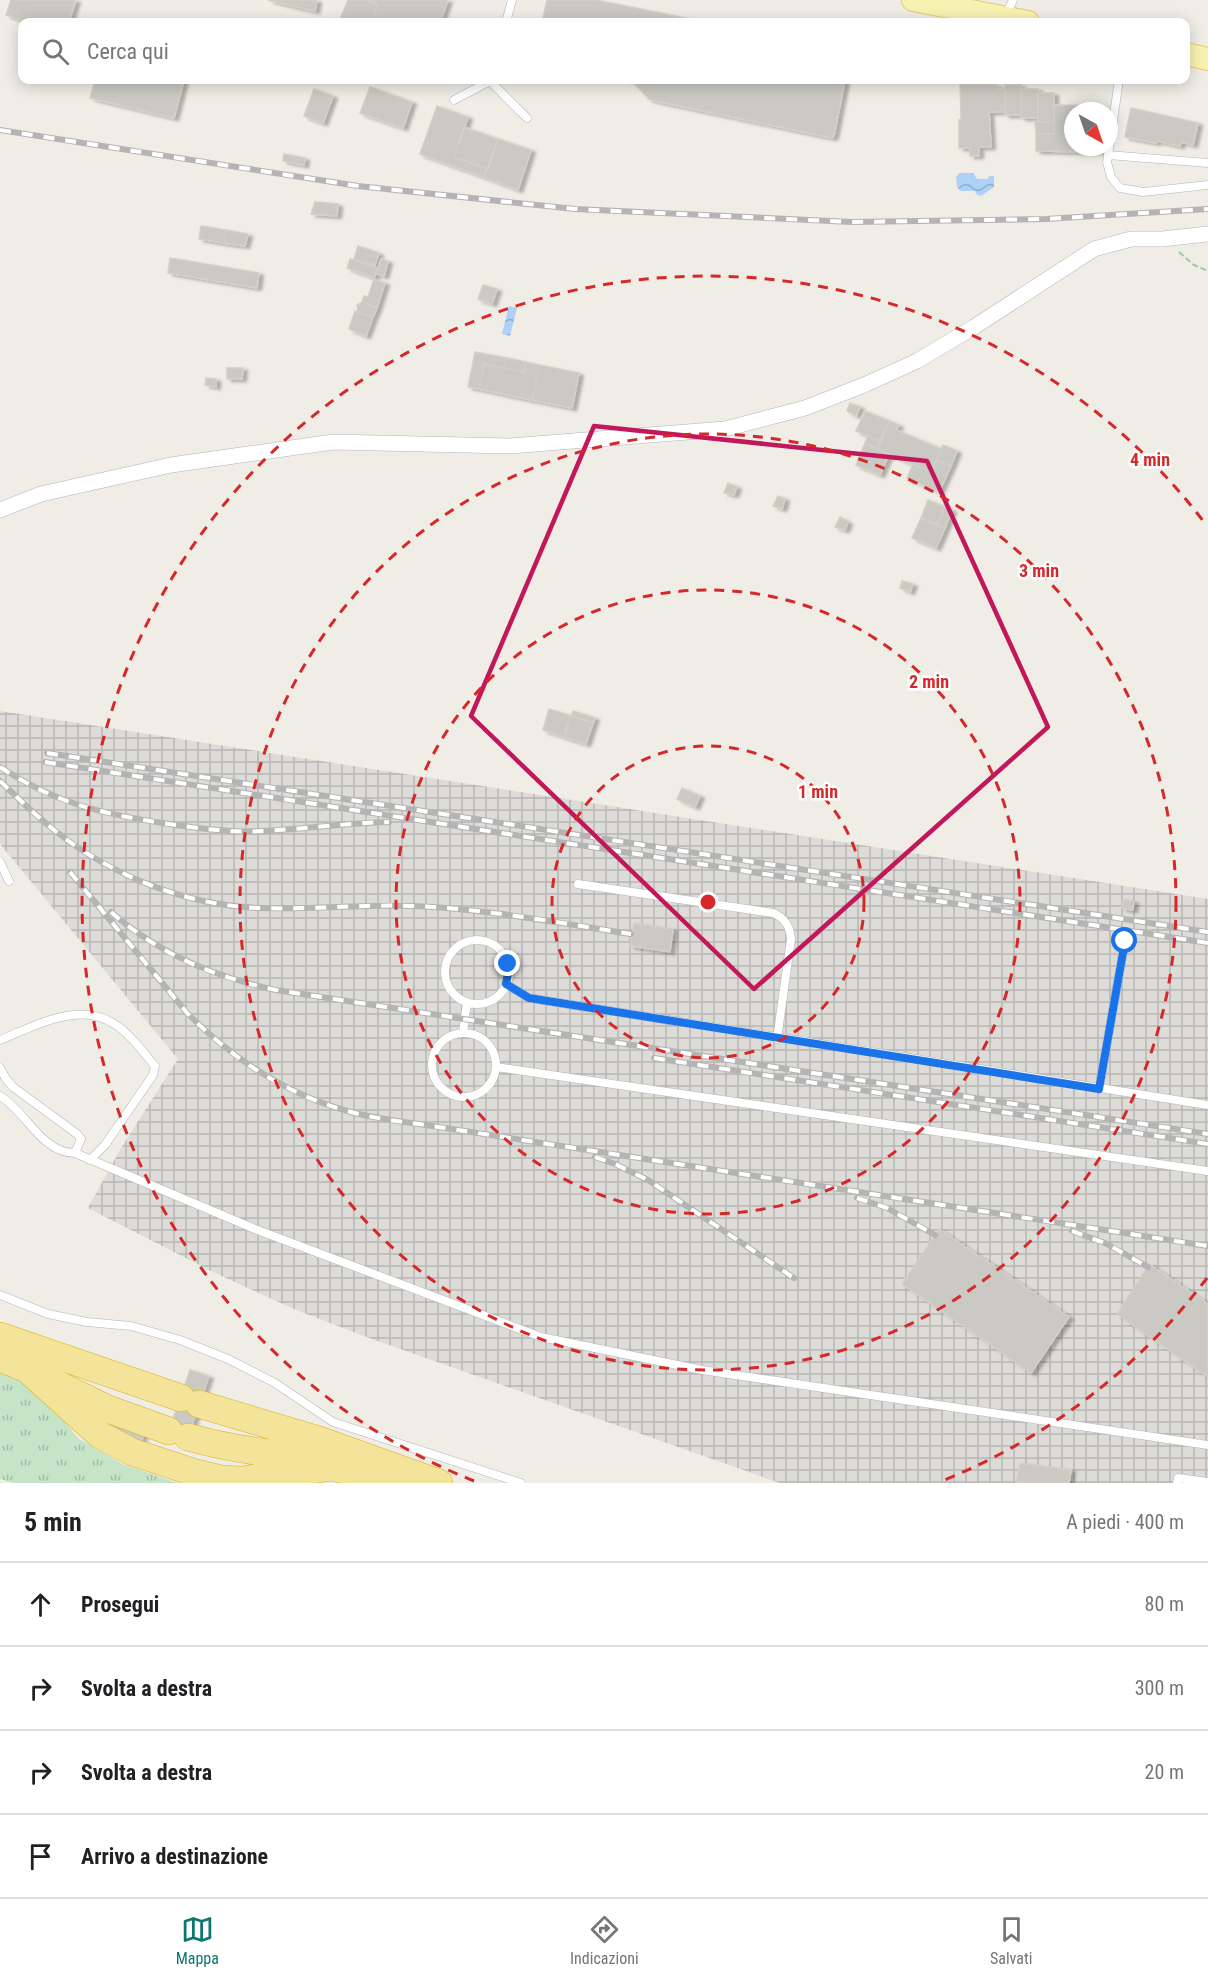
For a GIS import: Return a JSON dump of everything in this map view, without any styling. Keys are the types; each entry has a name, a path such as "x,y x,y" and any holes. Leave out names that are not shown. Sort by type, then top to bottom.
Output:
{"highway":[{"path":"0,1336 190,1401 319,1440 439,1483"},
{"path":"0,1358 108,1409 179,1434 220,1446 256,1452 339,1460 393,1481"},
{"path":"27,1369 100,1435 132,1452 193,1473 222,1479 241,1479 333,1467 371,1478 393,1481"}],"main road":[{"path":"913,0 1009,9 1022,18"}],"street":[{"path":"0,510 41,494 171,465 333,442 510,446 725,429 805,408 864,385 916,361 974,327 1094,249 1131,239 1162,239 1208,234"}],"lane":[{"path":"507,18 512,0"},
{"path":"454,100 483,84"},
{"path":"494,84 527,118"},
{"path":"1116,102 1118,84"},
{"path":"1108,156 1111,177 1120,188 1143,192 1208,185"},
{"path":"1118,156 1208,163"},
{"path":"0,862 9,881"},
{"path":"578,884 773,913 784,920 789,926 791,939 777,1039"},
{"path":"468,941 489,942 504,955 508,964 506,984 494,998 485,1002 467,1002 458,997 446,981 447,961 459,945 468,941"},
{"path":"1099,1089 1125,941"},
{"path":"506,984 529,998 777,1039 1208,1105"},
{"path":"463,1033 467,1002"},
{"path":"0,1040 71,1014 87,1014 110,1021 127,1033 155,1066 153,1075 105,1145 90,1160"},
{"path":"463,1033 483,1039 495,1057 496,1067 488,1086 470,1096 449,1093 441,1087 432,1068 437,1048 444,1040 463,1033"},
{"path":"496,1067 1208,1172"},
{"path":"0,1068 13,1087 77,1134 81,1140 75,1153"},
{"path":"0,1096 15,1108 47,1143 64,1153 75,1153 255,1230 541,1337 702,1370 1208,1445"},
{"path":"0,1295 48,1314 87,1322 131,1326 180,1340 228,1359 275,1383 333,1422 521,1483"},
{"path":"1177,1483 1178,1478 1208,1482"}],"path":[{"path":"1162,239 1194,265 1208,271"}],"highlighted area":[{"path":"594,426 927,461 1048,727 754,989 471,716"}],"shaded area":[{"path":"0,711 1208,899 1208,1483 780,1483 296,1310 211,1271 88,1208 121,1148 178,1059 0,844"}],"green space":[{"path":"0,1370 37,1389 79,1439 122,1464 178,1483 14,1483 0,1479"}],"water":[{"path":"960,173 973,173 977,179 988,179 989,176 994,176 994,187 981,196 975,191 961,191 957,187 956,177"},
{"path":"509,306 517,308 510,336 502,334"}],"building":[{"path":"11,0 76,0 70,18 18,19 6,15"},
{"path":"268,0 317,0 315,11"},
{"path":"348,0 366,0 378,4 373,18 341,18"},
{"path":"366,0 448,0 441,18 373,18 378,4"},
{"path":"547,0 596,0 684,18 543,18"},
{"path":"94,84 183,84 174,118 90,98"},
{"path":"635,84 844,84 832,138 649,99"},
{"path":"960,84 998,85 998,89 1004,89 1005,92 1005,112 989,112 991,147 979,147 979,156 970,156 970,148 959,148"},
{"path":"1005,85 1021,85 1021,115 1005,115"},
{"path":"370,87 412,102 403,128 360,113"},
{"path":"314,89 333,96 323,123 304,116"},
{"path":"1021,89 1038,89 1038,118 1021,118"},
{"path":"1038,93 1054,93 1054,122 1038,122"},
{"path":"1054,105 1064,105 1064,151 1036,151 1036,134 1054,134"},
{"path":"437,106 468,117 454,157 488,169 484,177 420,154"},
{"path":"1131,108 1198,123 1193,145 1181,142 1180,146 1125,137"},
{"path":"1035,122 1054,122 1054,134 1036,134"},
{"path":"464,127 498,139 488,169 454,157"},
{"path":"498,139 531,150 518,190 484,177"},
{"path":"284,154 305,158 304,165 283,161"},
{"path":"315,202 338,204 337,216 311,214"},
{"path":"201,226 226,230 224,243 199,239"},
{"path":"226,230 248,234 245,246 224,243"},
{"path":"358,246 379,253 375,265 354,259"},
{"path":"170,258 259,273 257,288 168,273"},
{"path":"350,259 377,268 374,278 347,268"},
{"path":"381,259 388,261 384,276 377,274"},
{"path":"374,279 385,283 377,308 362,302 364,296 368,297"},
{"path":"483,285 497,289 492,304 478,299"},
{"path":"362,302 377,308 373,317 358,312 357,305"},
{"path":"355,311 373,317 366,336 349,329"},
{"path":"475,352 507,358 504,368 484,364 479,389 468,387"},
{"path":"507,358 526,362 524,372 504,368"},
{"path":"526,362 539,365 532,400 479,389 484,364 524,372"},
{"path":"539,365 579,373 572,408 532,400"},
{"path":"227,368 243,368 242,379 227,379"},
{"path":"206,378 216,379 216,387 205,385"},
{"path":"850,403 860,407 856,416 847,411"},
{"path":"865,411 889,421 881,441 856,431"},
{"path":"889,421 899,425 896,430 941,449 931,472 877,449"},
{"path":"868,436 881,441 877,449 865,443"},
{"path":"865,443 889,454 880,475 856,465"},
{"path":"943,445 957,451 951,466 936,460"},
{"path":"936,460 951,466 939,492 907,478 913,464 931,472"},
{"path":"728,483 737,487 734,495 724,493"},
{"path":"778,496 785,499 782,509 773,506"},
{"path":"928,500 945,507 937,525 921,518"},
{"path":"945,507 952,510 945,528 937,525"},
{"path":"840,517 848,522 845,530 835,527"},
{"path":"921,518 945,528 936,548 912,538"},
{"path":"902,581 913,584 910,592 900,588"},
{"path":"549,709 571,716 564,737 543,730"},
{"path":"573,711 595,718 593,723 571,716"},
{"path":"571,716 593,723 586,744 564,737"},
{"path":"682,788 700,796 695,807 677,799"},
{"path":"1123,899 1134,901 1133,910 1122,908"},
{"path":"634,923 673,929 670,952 630,946"},
{"path":"939,1229 1069,1317 1031,1373 902,1284"},
{"path":"1149,1264 1208,1304 1208,1377 1117,1314"},
{"path":"190,1370 209,1376 186,1442 167,1436"},
{"path":"107,1421 144,1433 141,1442 104,1430"},
{"path":"1020,1463 1071,1470 1069,1483 1016,1483"}],"railway":[{"path":"0,130 358,186 575,209 852,222 1046,219 1208,209"},
{"path":"47,753 1208,932"},
{"path":"45,762 1208,943"},
{"path":"0,767 40,790 78,805 118,815 187,827 249,831 389,822"},
{"path":"0,781 54,830 100,861 150,885 204,901 259,908 395,906 469,910 631,934"},
{"path":"70,872 188,1014 206,1031 263,1074 283,1086 328,1105 385,1119 1208,1246"},
{"path":"111,912 148,940 188,962 209,971 276,990 1208,1134"},
{"path":"654,1058 1208,1144"},
{"path":"595,1157 648,1180 794,1278"},
{"path":"857,1198 887,1208 935,1235"},
{"path":"1072,1231 1105,1243 1148,1267"}],"route":[{"path":"508,964 506,984 529,998 1099,1089 1125,941"}]}
